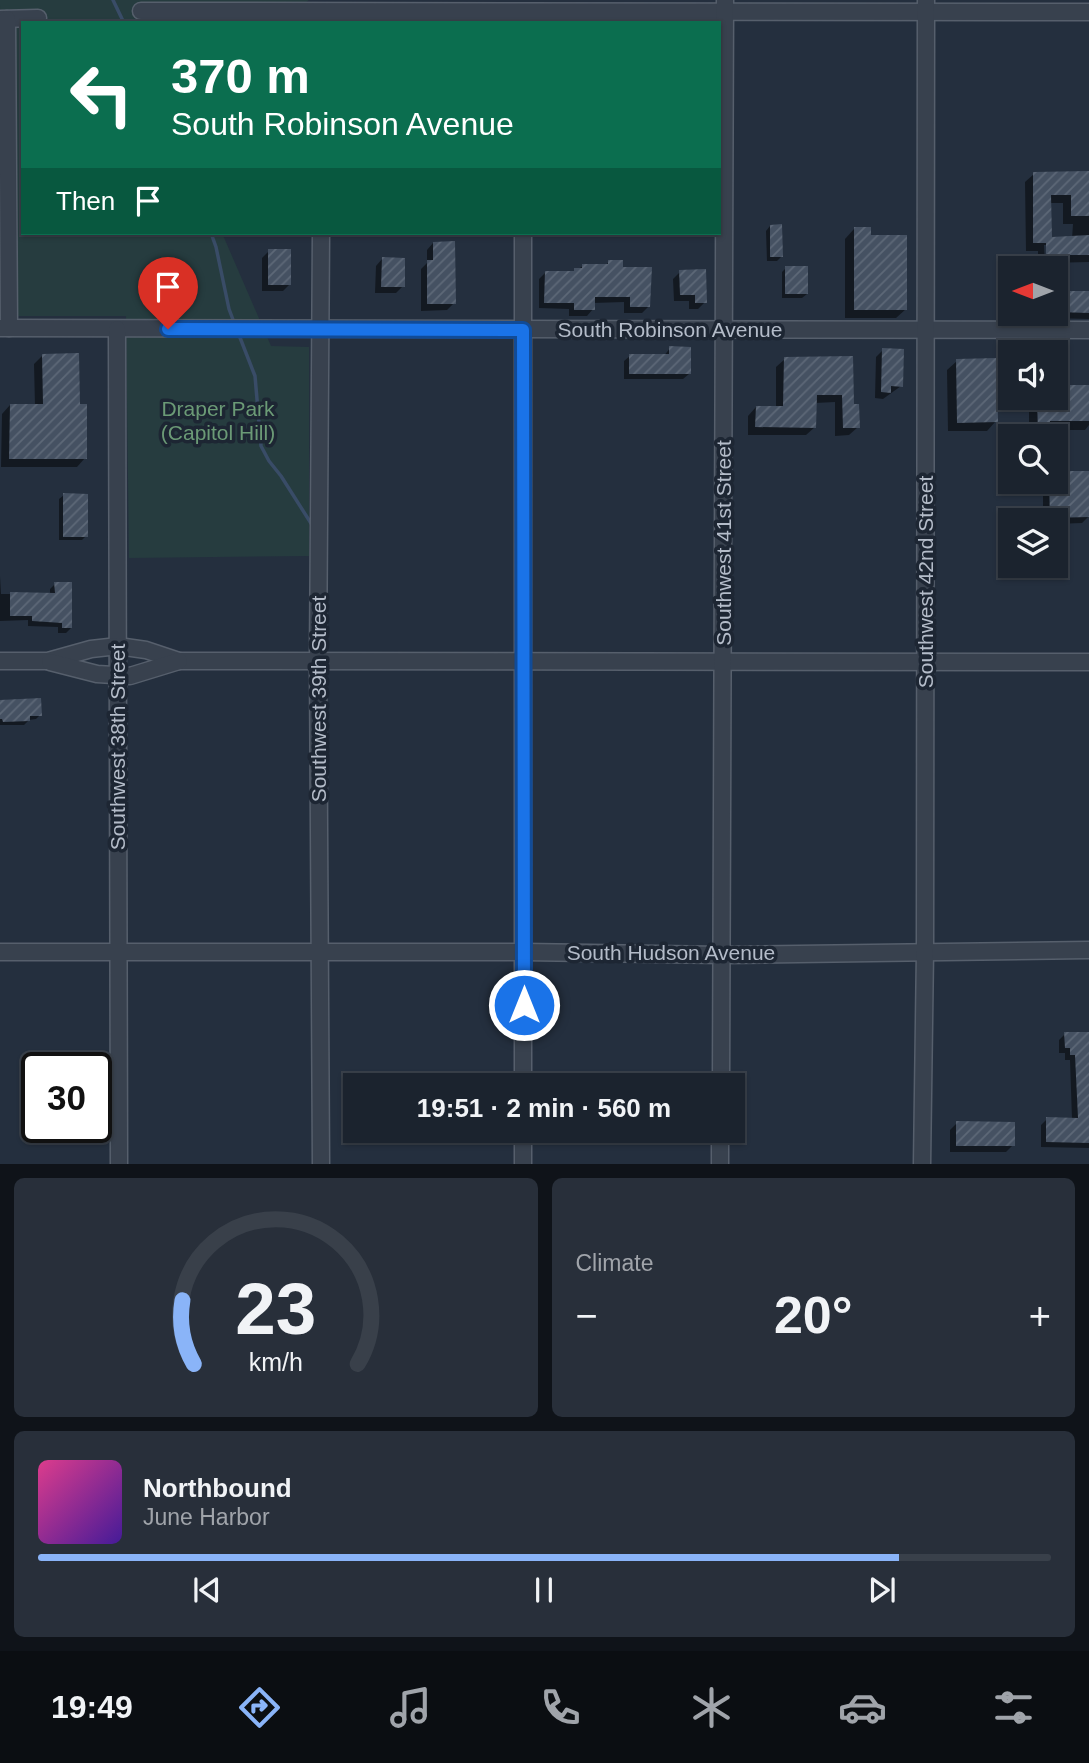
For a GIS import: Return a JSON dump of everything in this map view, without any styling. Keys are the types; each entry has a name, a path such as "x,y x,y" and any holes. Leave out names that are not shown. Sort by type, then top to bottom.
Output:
{"street":[{"path":"141,11 522,12 725,6 926,6 1089,12"},
{"name":"Southwest 41st Street","path":"721,1073 725,6"},
{"name":"Southwest 42nd Street","path":"922,1164 926,662 926,6"},
{"path":"4,328 3,19 38,18"},
{"name":"Southwest 39th Street","path":"321,235 318,662 321,1164"},
{"path":"523,235 523,1073"},
{"name":"South Robinson Avenue","path":"4,328 1089,330"},
{"name":"Southwest 38th Street","path":"117,329 118,1164"},
{"path":"48,661 91,649 118,646 146,650 179,661 1089,663"},
{"path":"0,661 48,661 97,674 138,676 179,661"},
{"name":"South Hudson Avenue","path":"0,951 723,955 1089,950"},
{"path":"523,1143 523,1164"},
{"path":"720,1143 720,1164"}],"green space":[{"name":"Draper Park (Capitol Hill)","path":"0,0 309,0 302,5 143,5 141,21 21,21 21,235 223,235 271,346 309,347 309,556 129,558 126,316 1,316"}],"building":[{"path":"1089,171 1089,216 1071,216 1071,195 1051,195 1052,237 1089,235 1089,255 1046,255 1046,243 1033,243 1033,172"},
{"path":"782,224 783,257 770,257 770,225"},
{"path":"854,227 871,227 871,235 907,235 907,310 854,310"},
{"path":"455,241 456,304 427,304 427,260 433,260 433,242"},
{"path":"268,249 291,249 291,285 268,285"},
{"path":"382,257 405,258 405,287 381,287"},
{"path":"608,260 623,260 623,267 652,267 650,307 630,307 630,297 595,297 595,310 574,310 574,303 544,303 545,271 574,271 574,268 582,268 582,264 608,264"},
{"path":"785,266 808,266 808,294 785,294"},
{"path":"706,269 707,303 695,303 695,295 680,295 679,270"},
{"path":"1068,291 1089,291 1089,313 1068,312"},
{"path":"669,346 691,347 691,374 629,374 629,354 669,354"},
{"path":"882,348 904,349 903,387 891,386 891,393 881,392"},
{"path":"79,353 80,404 87,404 87,459 9,459 10,404 43,404 42,354"},
{"path":"853,356 854,404 859,404 860,428 843,428 842,395 817,395 816,428 755,427 756,406 783,406 784,357"},
{"path":"997,358 998,422 957,423 956,359"},
{"path":"1068,385 1089,385 1089,421 1050,421 1050,424 1038,424 1037,410 1068,410"},
{"path":"1068,471 1089,471 1089,517 1068,518 1068,508 1050,508 1049,494 1068,494"},
{"path":"63,493 88,494 88,537 63,537"},
{"path":"54,582 72,582 72,628 62,628 62,623 32,621 32,616 10,616 10,592 55,593"},
{"path":"41,698 42,716 30,716 30,721 3,722 0,719 0,700"},
{"path":"1064,1032 1089,1032 1089,1143 1046,1142 1046,1117 1078,1118 1075,1055 1070,1055 1070,1048 1065,1048"},
{"path":"956,1121 1015,1122 1015,1146 956,1146"}],"waterway":[{"path":"113,0 123,21"},
{"path":"212,235 235,325"},
{"path":"239,335 255,376 261,446 314,528"}],"route":[{"path":"168,329 523,330 524,1005"}]}
